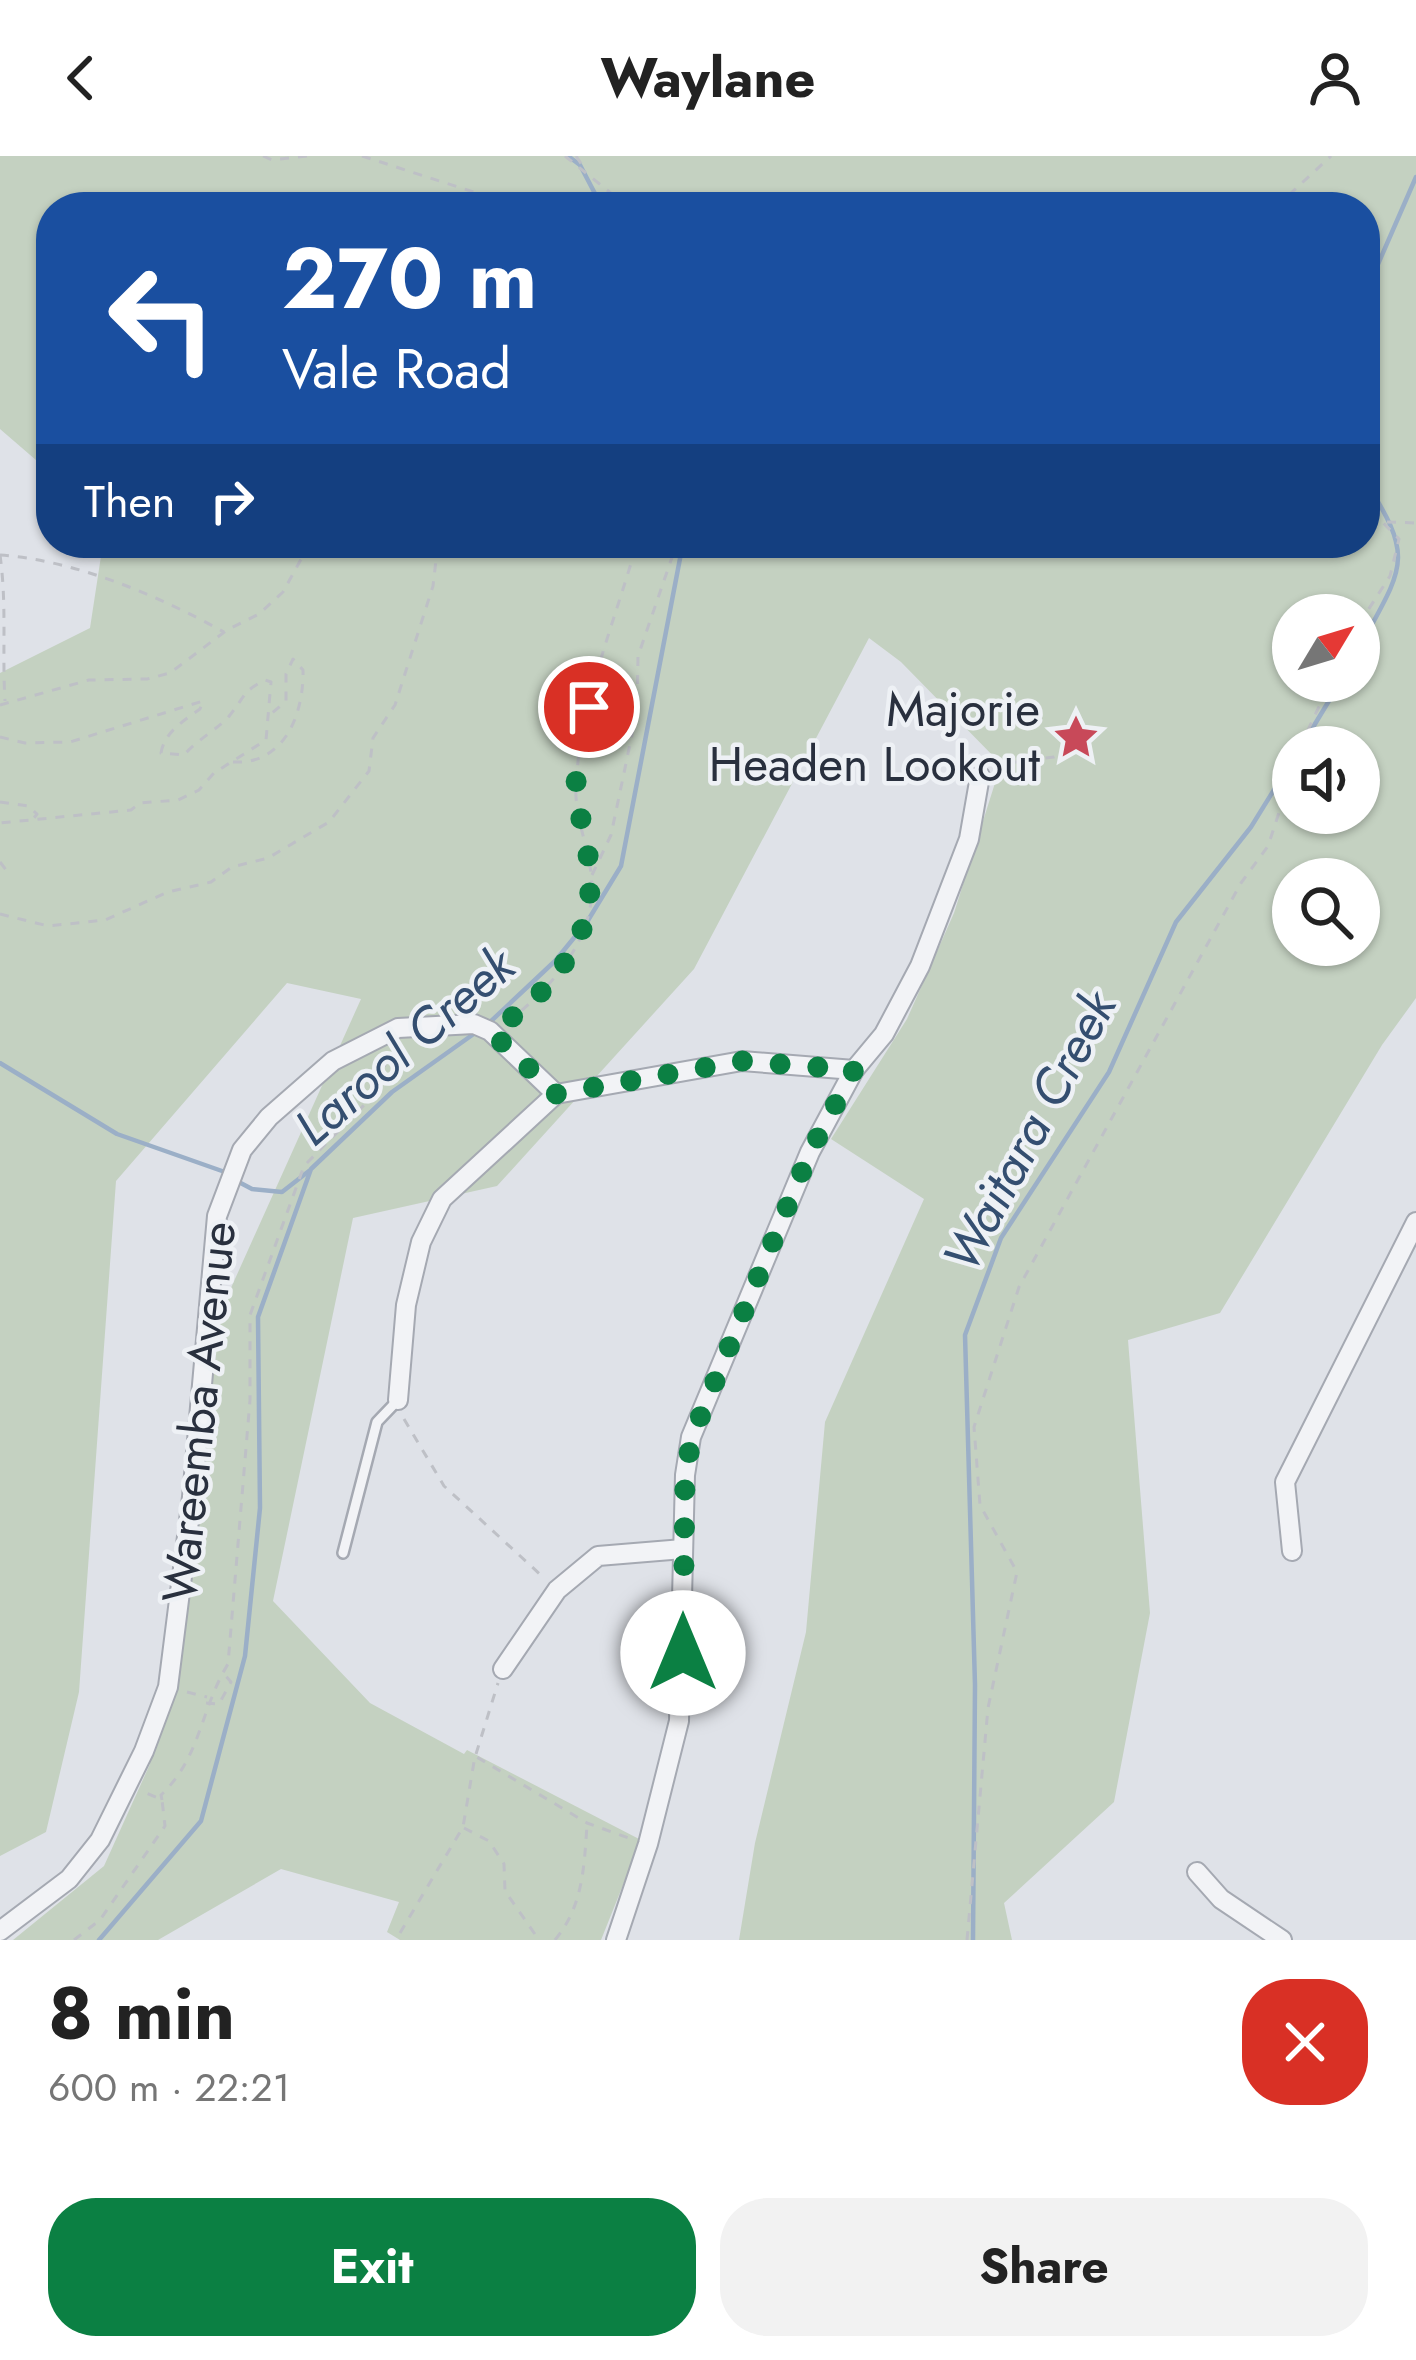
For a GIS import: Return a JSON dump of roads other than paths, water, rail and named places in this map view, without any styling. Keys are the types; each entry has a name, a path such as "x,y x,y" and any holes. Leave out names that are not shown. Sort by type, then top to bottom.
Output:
{"street":[{"path":"616,1940 679,1721 685,1475 706,1393 810,1152 854,1070 884,1034 920,966 969,839 980,776"},
{"name":"Wareemba Avenue","path":"0,1931 69,1879 100,1840 168,1687 192,1497 217,1216 242,1150 269,1117 333,1061 398,1028 469,1024 491,1033 556,1094"},
{"path":"398,1400 406,1305 421,1242 442,1199 556,1094 742,1061 854,1070"},
{"path":"1292,1551 1285,1482 1416,1222"},
{"path":"503,1669 557,1590 598,1556 683,1549"},
{"path":"1197,1872 1221,1899 1282,1940"}],"lane":[{"path":"343,1553 377,1422 398,1400"}],"waterway":[{"path":"568,156 580,165 594,192"},
{"name":"Waitara Creek","path":"1380,260 1416,177"},
{"path":"1380,505 1392,529 1398,563 1380,610"},
{"name":"Larool Creek","path":"489,1023 555,961 587,922 621,866 680,558"},
{"name":"Waitara Creek","path":"1314,726 1328,702"},
{"name":"Waitara Creek","path":"973,1940 975,1685 965,1335 1001,1238 1109,1072 1176,922 1272,793"},
{"name":"Larool Creek","path":"99,1940 201,1821 245,1656 260,1508 258,1317 311,1169 392,1092 475,1033"},
{"path":"0,1063 117,1134 222,1171"},
{"path":"235,1180 252,1189 282,1192 309,1171"}],"place":[{"name":"Majorie Headen Lookout","path":"1076,737"}]}
